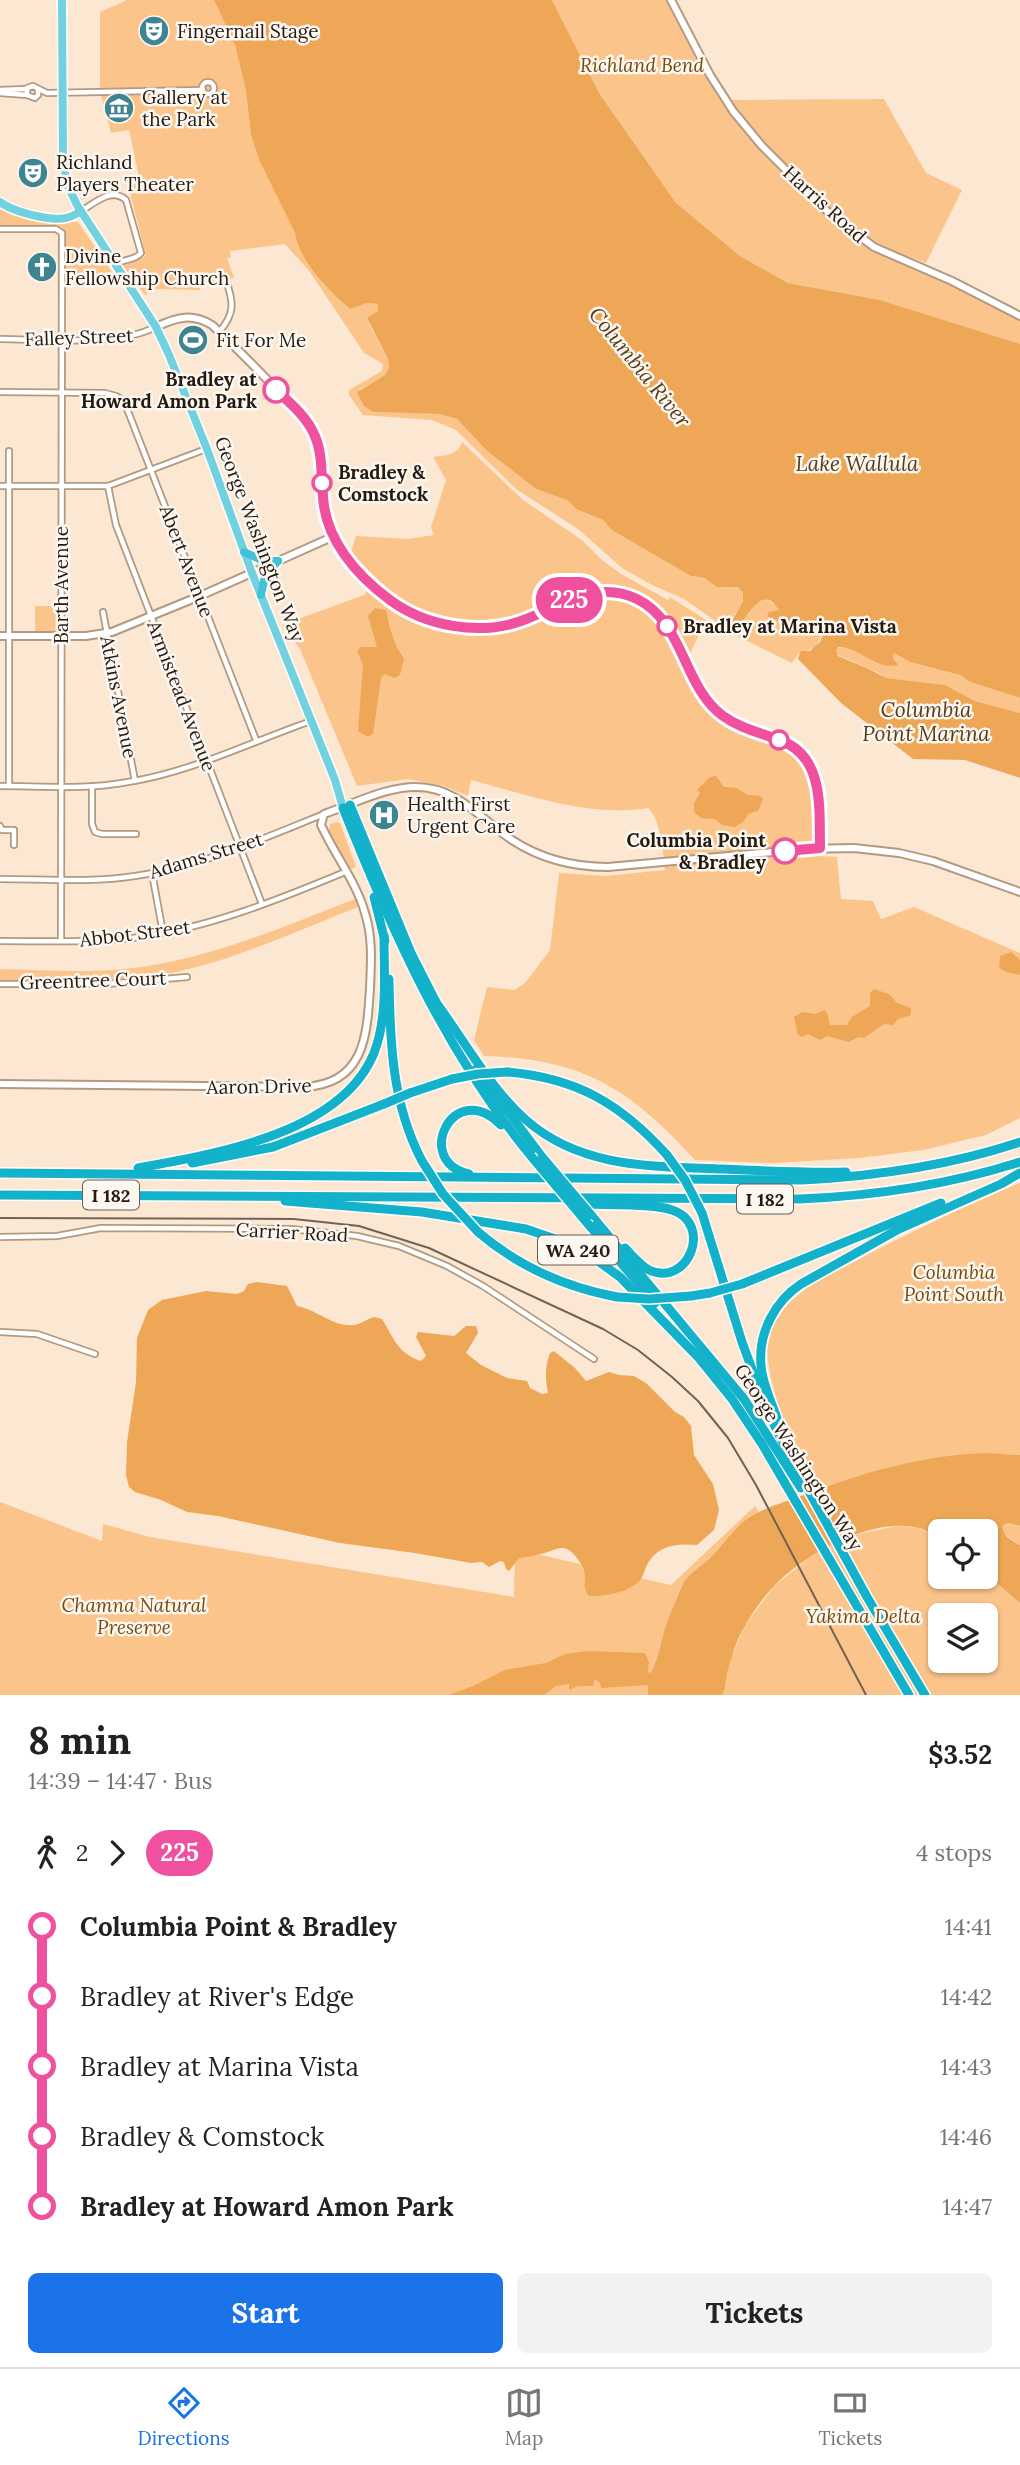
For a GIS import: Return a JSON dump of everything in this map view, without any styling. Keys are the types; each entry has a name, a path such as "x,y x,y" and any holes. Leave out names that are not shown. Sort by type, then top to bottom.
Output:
{"highway":[{"path":"244,552 259,559 278,561"},
{"path":"261,595 265,576 278,561"},
{"name":"George Washington Way","path":"346,806 365,863 404,954 442,1027 480,1086 530,1155 737,1390 797,1472 925,1695"},
{"name":"George Washington Way","path":"346,806 435,1001 488,1087 698,1357"},
{"path":"365,863 384,936 393,1073 403,1116 422,1161 450,1203 478,1232 509,1256 542,1275 580,1289 617,1297 649,1299 710,1293 742,1284 1020,1173"},
{"path":"138,1168 192,1158 251,1142 296,1124 324,1109 352,1087 370,1061 380,1031 384,936"},
{"path":"435,1001 499,1091 518,1112 551,1138 585,1154 632,1165 784,1171 852,1171 938,1164"},
{"path":"2,1172 138,1168 201,1162 273,1146 452,1079 507,1072 558,1080 595,1095 631,1119 667,1155 685,1180 702,1213 756,1383 797,1472"},
{"path":"505,1178 463,1172 450,1165 443,1155 441,1143 442,1132 450,1119 463,1111 485,1113 495,1119 530,1155"},
{"name":"I 182","path":"2,1172 802,1180 878,1174 938,1164 1020,1142"},
{"name":"I 182","path":"0,1194 799,1199 846,1197 922,1187 1020,1162"},
{"path":"797,1472 761,1367 765,1331 779,1304 801,1284 897,1230 1020,1173"},
{"name":"WA 240","path":"203,1196 392,1209 467,1218 537,1231 591,1256 620,1277 698,1357 741,1413 909,1695"},
{"path":"507,1198 672,1209 685,1217 692,1228 692,1252 686,1262 676,1269 665,1272 650,1270 590,1220"}],"main road":[{"name":"George Washington Way","path":"62,0 64,169 70,192 156,327 207,449 252,573 346,806"},
{"path":"0,202 17,211 78,221 94,231"},
{"path":"64,218 81,211"}],"street":[{"name":"Harris Road","path":"671,0 726,101 748,130 830,214 858,236 888,253 952,281 1020,316"},
{"path":"0,92 33,86 45,92 63,93 203,90"},
{"path":"27,88 27,95"},
{"path":"0,92 35,98 39,93 38,89"},
{"path":"81,211 110,194 119,195 126,200 141,252 137,258 116,264"},
{"name":"Barth Avenue","path":"0,229 61,230 61,941"},
{"path":"219,332 229,320 233,308 226,281"},
{"path":"156,327 176,318 190,317 206,322 307,422 314,432 321,456 323,501 332,537 351,563 388,598 413,613 444,624 471,628 510,624 595,592 624,594 647,605 667,626 697,686 718,712 744,728 785,742 804,757 817,784 820,848"},
{"name":"Falley Street","path":"0,340 132,337 156,327"},
{"path":"0,392 61,393"},
{"name":"Abert Avenue","path":"61,393 105,393 116,396 127,406 256,740"},
{"path":"0,486 108,486 207,449"},
{"path":"9,451 9,786"},
{"name":"Armistead Avenue","path":"108,486 116,525 262,904"},
{"path":"0,636 107,633 151,617 332,537"},
{"name":"Atkins Avenue","path":"103,612 135,781"},
{"path":"0,786 92,786 135,781 207,760 312,720"},
{"path":"92,786 92,824 95,832 136,834"},
{"path":"324,814 392,790 429,788 459,799 529,850 556,860 588,867 820,848 867,849 912,855 1020,892"},
{"name":"Adams Street","path":"0,879 117,878 152,873 240,847 324,814"},
{"name":"Aaron Drive","path":"0,1084 304,1087 322,1084 338,1077 356,1060 365,1041 371,965 370,933 365,913 321,825 324,814"},
{"path":"0,826 2,830 14,830 14,845"},
{"name":"Abbot Street","path":"0,941 96,941 163,933 201,925 345,872"},
{"path":"152,873 163,933"},
{"name":"Greentree Court","path":"0,984 106,984 187,977"},
{"name":"Carrier Road","path":"0,1237 57,1236 101,1228 291,1228 357,1236 409,1250 452,1269 594,1359"},
{"path":"0,1332 37,1334 95,1354"}],"green space":[{"path":"127,0 214,0 235,44 246,91 251,135 259,160 303,254 324,284 350,309 367,303 378,304 378,311 368,317 369,324 388,359 389,368 385,375 359,390 364,406 373,412 439,414 457,419 487,451 536,489 567,500 576,509 603,520 613,530 691,576 718,586 742,589 742,602 729,626 740,624 758,601 767,599 780,610 770,618 804,633 815,624 823,626 825,629 816,647 798,654 792,663 737,636 684,599 622,568 578,529 516,489 456,430 432,420 363,415 349,395 349,390 382,371 383,364 364,353 310,272 285,244 230,251 231,257 227,258 234,278 200,285 200,290 154,289 145,295 123,266 146,256 128,185 140,182 129,130 111,133 100,91 100,12"},
{"name":"Richland Bend","path":"552,0 666,0 706,78 725,108 763,154 853,238 895,261 956,287 1020,320 1020,344 880,300 788,283 740,256 676,203 599,93"},
{"path":"884,99 926,173 962,190 926,263 881,245 842,218 779,159 731,100"},
{"path":"0,209 23,217 54,222 78,222 112,272 90,276 64,276 63,228 57,225 0,225"},
{"path":"462,442 523,500 582,540 621,574 668,600 670,597 706,620 688,658 675,631 664,616 643,598 620,589 581,590 519,614 498,619 466,621 445,618 417,608 404,601 371,573 351,552 356,536 408,539 434,535 431,527 446,480 433,457 454,452"},
{"path":"368,590 417,623 459,634 503,633 531,624 591,597 614,596 634,601 649,612 661,626 696,695 707,710 730,728 787,750 802,763 809,780 820,856 837,857 841,899 873,901 881,919 914,907 1020,953 1020,1118 986,1135 923,1150 859,1158 772,1163 695,1160 648,1114 602,1082 549,1063 484,1056 474,1040 487,987 514,990 525,983 550,950 559,873 606,876 665,870 659,828 648,808 604,810 582,807 536,798 471,780 468,796 444,786 408,779 357,786 300,649 282,625 364,595"},
{"path":"35,606 58,606 58,631 35,631"},
{"path":"847,647 883,664 896,661 893,658 894,653 910,662 960,675 970,682 1020,698 1020,713 975,701 945,685 885,678 836,654 836,648"},
{"path":"340,823 356,867 349,870 329,831 330,824"},
{"path":"355,899 358,907 264,945 191,969 125,979 0,980 0,969 109,970 184,959 242,942"},
{"name":"Columbia Point South","path":"1020,1183 1020,1455 966,1455 916,1462 865,1474 814,1491 791,1440 771,1377 768,1345 782,1312 804,1291 826,1277 917,1230"},
{"name":"Chamna Natural Preserve","path":"0,1502 102,1541 103,1524 150,1537 514,1597 515,1549 671,1585 755,1506 759,1512 735,1529 681,1586 680,1595 664,1633 648,1695 0,1695"},
{"path":"1009,1523 1020,1526 1020,1545 1003,1533 1003,1525"},
{"name":"Yakima Delta","path":"897,1526 914,1527 928,1532 928,1589 998,1589 998,1584 1020,1603 1020,1695 722,1695 731,1658 744,1627 774,1586 808,1559 844,1537"}],"water":[{"name":"Lake Wallula","path":"214,0 552,0 599,93 676,203 740,256 788,283 880,300 1020,344 1020,698 970,682 960,675 910,662 894,653 893,658 898,665 890,666 875,662 853,650 838,647 836,651 838,656 886,678 945,685 975,701 1020,713 1020,778 965,760 913,759 841,703 799,660 801,651 810,651 820,642 825,630 823,626 815,624 804,633 767,616 769,612 779,610 767,599 758,603 740,624 729,626 743,601 743,592 738,587 717,587 704,578 691,576 612,530 603,520 576,509 567,500 536,489 487,451 457,419 439,414 373,412 364,406 357,392 385,375 389,368 388,359 368,320 368,317 378,311 378,304 367,303 350,309 324,284 302,254 295,233 259,160 251,135 246,91 235,45"},
{"path":"375,608 386,610 390,629 404,658 400,675 395,678 385,674 381,678 373,734 368,737 358,731 363,665 357,651 361,647 377,647 368,616"},
{"path":"716,776 724,787 760,796 763,799 758,811 748,814 744,821 735,827 722,825 715,819 701,818 694,812 694,803 700,793 697,790 710,777"},
{"path":"1011,952 1020,960 1020,975 999,968 1000,956"},
{"path":"874,989 889,994 897,1003 911,1008 911,1015 898,1019 893,1025 884,1024 864,1038 858,1037 849,1042 827,1036 820,1040 808,1034 802,1037 798,1035 794,1017 802,1012 815,1014 824,1010 830,1025 847,1025 852,1017 870,1006 870,993"},
{"path":"257,1282 287,1286 297,1306 332,1321 354,1325 374,1317 382,1319 401,1349 421,1361 426,1356 416,1337 418,1332 454,1336 466,1326 476,1326 478,1333 466,1353 481,1365 507,1378 527,1381 530,1388 542,1394 548,1393 546,1368 550,1353 554,1351 586,1381 609,1372 634,1376 646,1383 691,1426 694,1455 713,1484 719,1510 714,1530 697,1545 676,1545 657,1552 637,1584 602,1596 589,1596 585,1589 583,1567 570,1551 562,1548 519,1558 509,1571 504,1562 500,1561 489,1567 482,1562 471,1563 340,1543 218,1516 187,1512 135,1492 129,1487 126,1475 127,1442 136,1382 137,1338 148,1310 162,1300 206,1291 237,1294 244,1291 248,1284"},
{"path":"963,1454 1020,1455 1020,1526 1009,1523 1003,1525 1003,1529 1008,1537 1020,1545 1020,1603 998,1584 998,1519 928,1519 928,1532 900,1526 877,1528 830,1546 790,1572 771,1589 746,1624 730,1661 722,1695 648,1695 648,1685 601,1688 595,1679 593,1686 578,1686 569,1690 569,1684 556,1686 544,1695 448,1695 505,1670 546,1663 565,1654 589,1651 645,1653 649,1662 648,1672 651,1673 683,1584 747,1519 773,1506 869,1473 915,1461"}],"railway":[{"path":"0,1218 294,1219 359,1226 429,1248 603,1329 638,1350 672,1377 698,1401 728,1438 756,1485 866,1695"}],"bus line":[{"name":"225","path":"276,390 314,432 321,456 326,519 332,537 359,571 393,602 428,619 471,628 520,621 576,597 595,592 624,594 653,610 667,626 697,686 712,706 744,728 792,746 808,762 818,791 820,848 785,851"}],"place":[{"name":"Fingernail Stage","path":"154,31"},
{"name":"Gallery at the Park","path":"119,108"},
{"name":"Richland Players Theater","path":"33,173"},
{"name":"Divine Fellowship Church","path":"42,267"},
{"name":"Fit For Me","path":"193,340"},
{"name":"Bradley at Howard Amon Park","path":"276,390"},
{"name":"Bradley & Comstock","path":"322,483"},
{"name":"Bradley at Marina Vista","path":"667,626"},
{"name":"Health First Urgent Care","path":"384,815"},
{"name":"Columbia Point & Bradley","path":"785,851"}],"water label":[{"name":"Columbia River","path":"640,367"},
{"name":"Columbia Point Marina","path":"926,721"}]}
